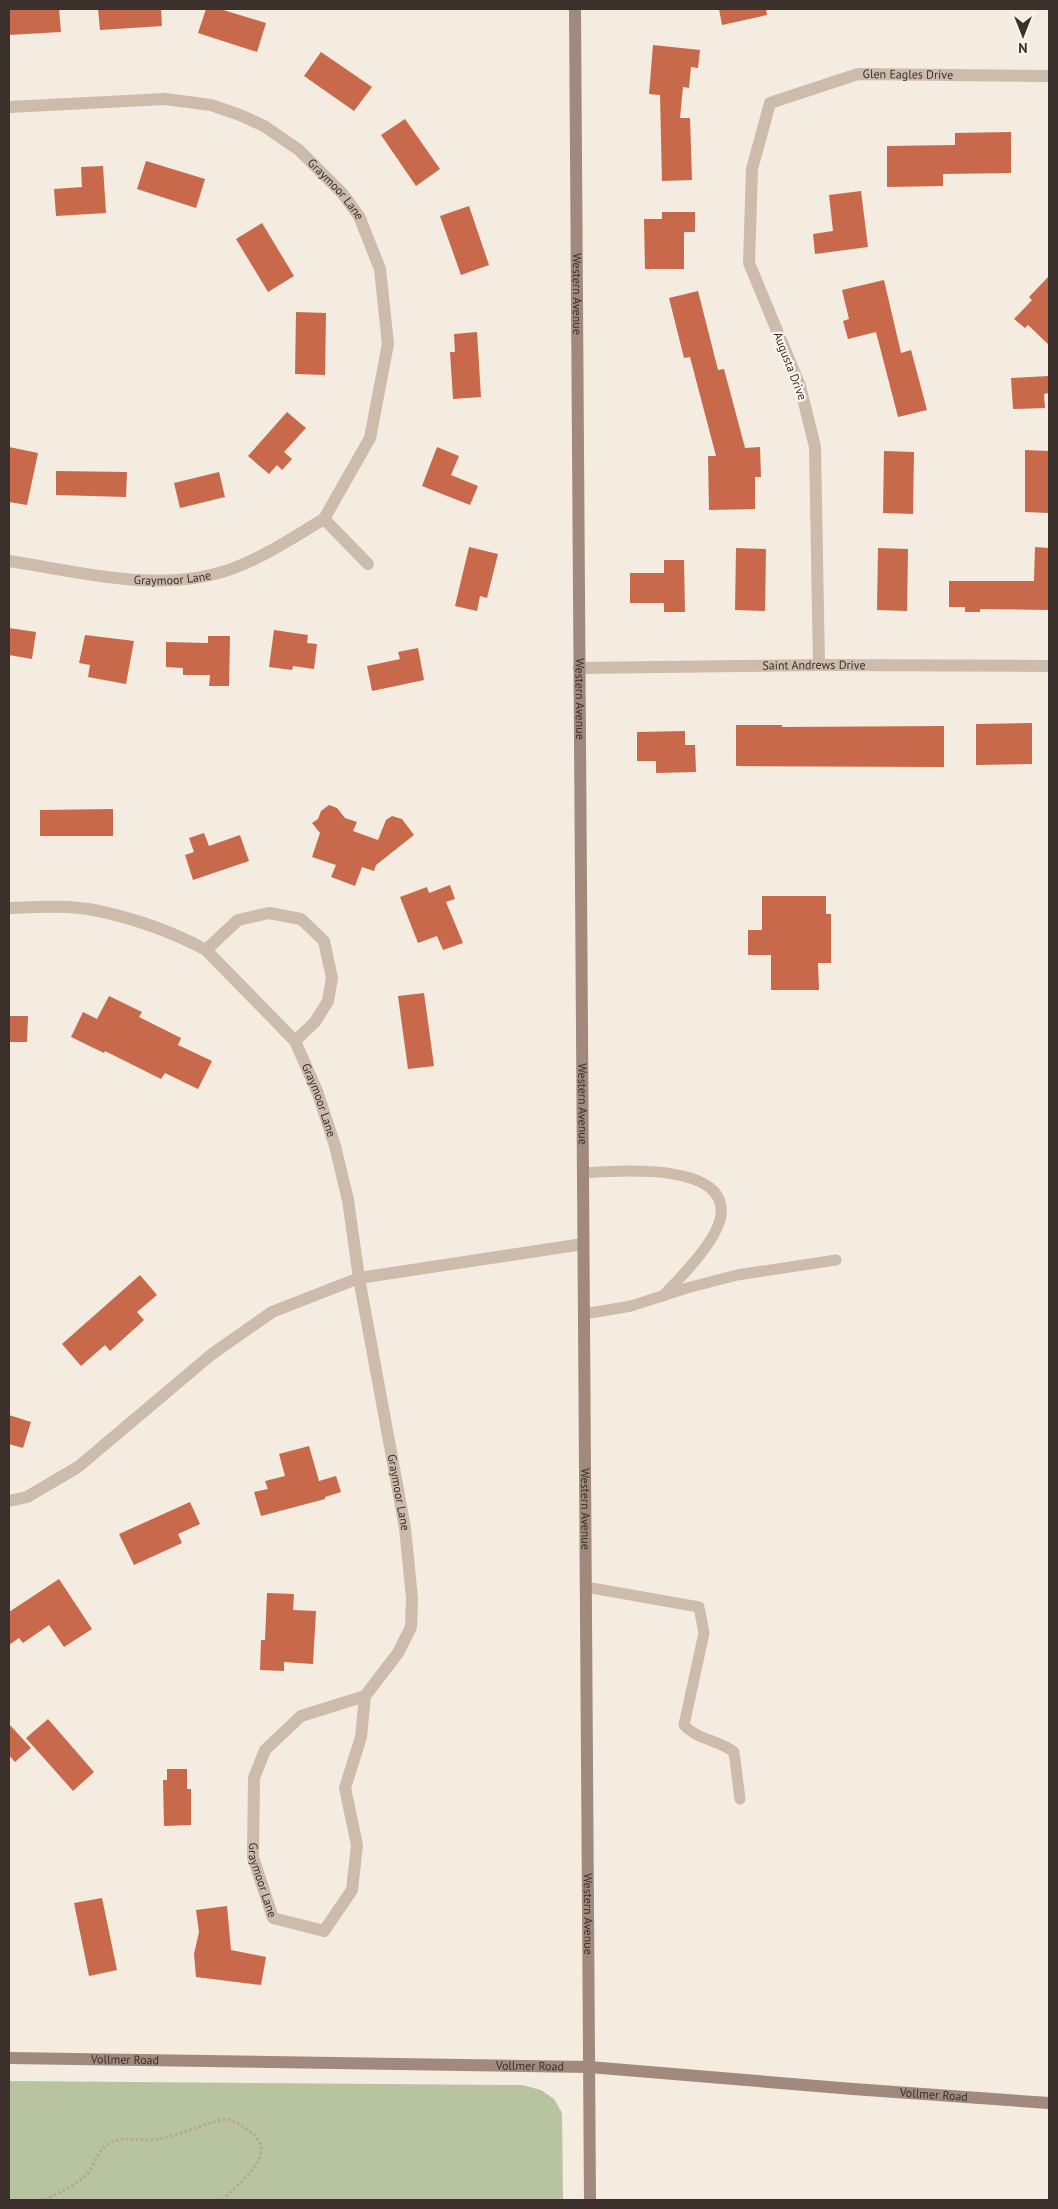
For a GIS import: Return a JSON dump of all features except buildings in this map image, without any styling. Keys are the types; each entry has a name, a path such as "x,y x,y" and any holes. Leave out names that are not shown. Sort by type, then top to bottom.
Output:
{"main road":[{"name":"Western Avenue","path":"575,9 590,2200"},
{"name":"Vollmer Road","path":"9,2058 589,2067 1049,2103"}],"street":[{"name":"Glen Eagles Drive","path":"770,103 858,74 1049,76"},
{"name":"Graymoor Lane","path":"9,107 165,99 211,106 240,115 264,126 300,150 342,193 359,216 380,270 388,344 370,438 324,519 256,558 211,575 182,581 138,581 9,561"},
{"name":"Augusta Drive","path":"770,103 752,170 749,263 800,386 815,447 819,665"},
{"path":"324,519 368,564"},
{"name":"Saint Andrews Drive","path":"579,668 819,665 1049,666"},
{"name":"Graymoor Lane","path":"9,908 36,906 92,910 180,936 206,950 295,1041 317,1091 335,1146 348,1200 359,1278 405,1528 412,1598 411,1627 398,1653 365,1696 361,1737 345,1788 357,1845 352,1890 324,1931 273,1918 252,1857 254,1778 265,1750 301,1716 365,1696"},
{"path":"206,950 238,920 269,913 301,919 324,941 332,978 328,1001 315,1022 295,1041"},
{"path":"9,1501 27,1496 78,1467 212,1354 272,1312 359,1278 583,1244"},
{"path":"9,2052 9,2058"}],"lane":[{"path":"583,1173 619,1170 656,1172 679,1176 710,1186 717,1196 721,1215 717,1226 687,1270 663,1296"},
{"path":"584,1314 631,1306 737,1275 836,1260"},
{"path":"586,1587 699,1607 704,1633 684,1725 691,1733 725,1745 734,1752 740,1799"}],"path":[{"path":"45,2200 79,2182 88,2172 101,2150 107,2144 120,2138 133,2141 160,2139 224,2118 232,2120 257,2137 262,2143 262,2152 253,2168 223,2200"}],"green space":[{"path":"9,2081 522,2085 541,2090 554,2099 562,2113 563,2200 9,2200"}]}
